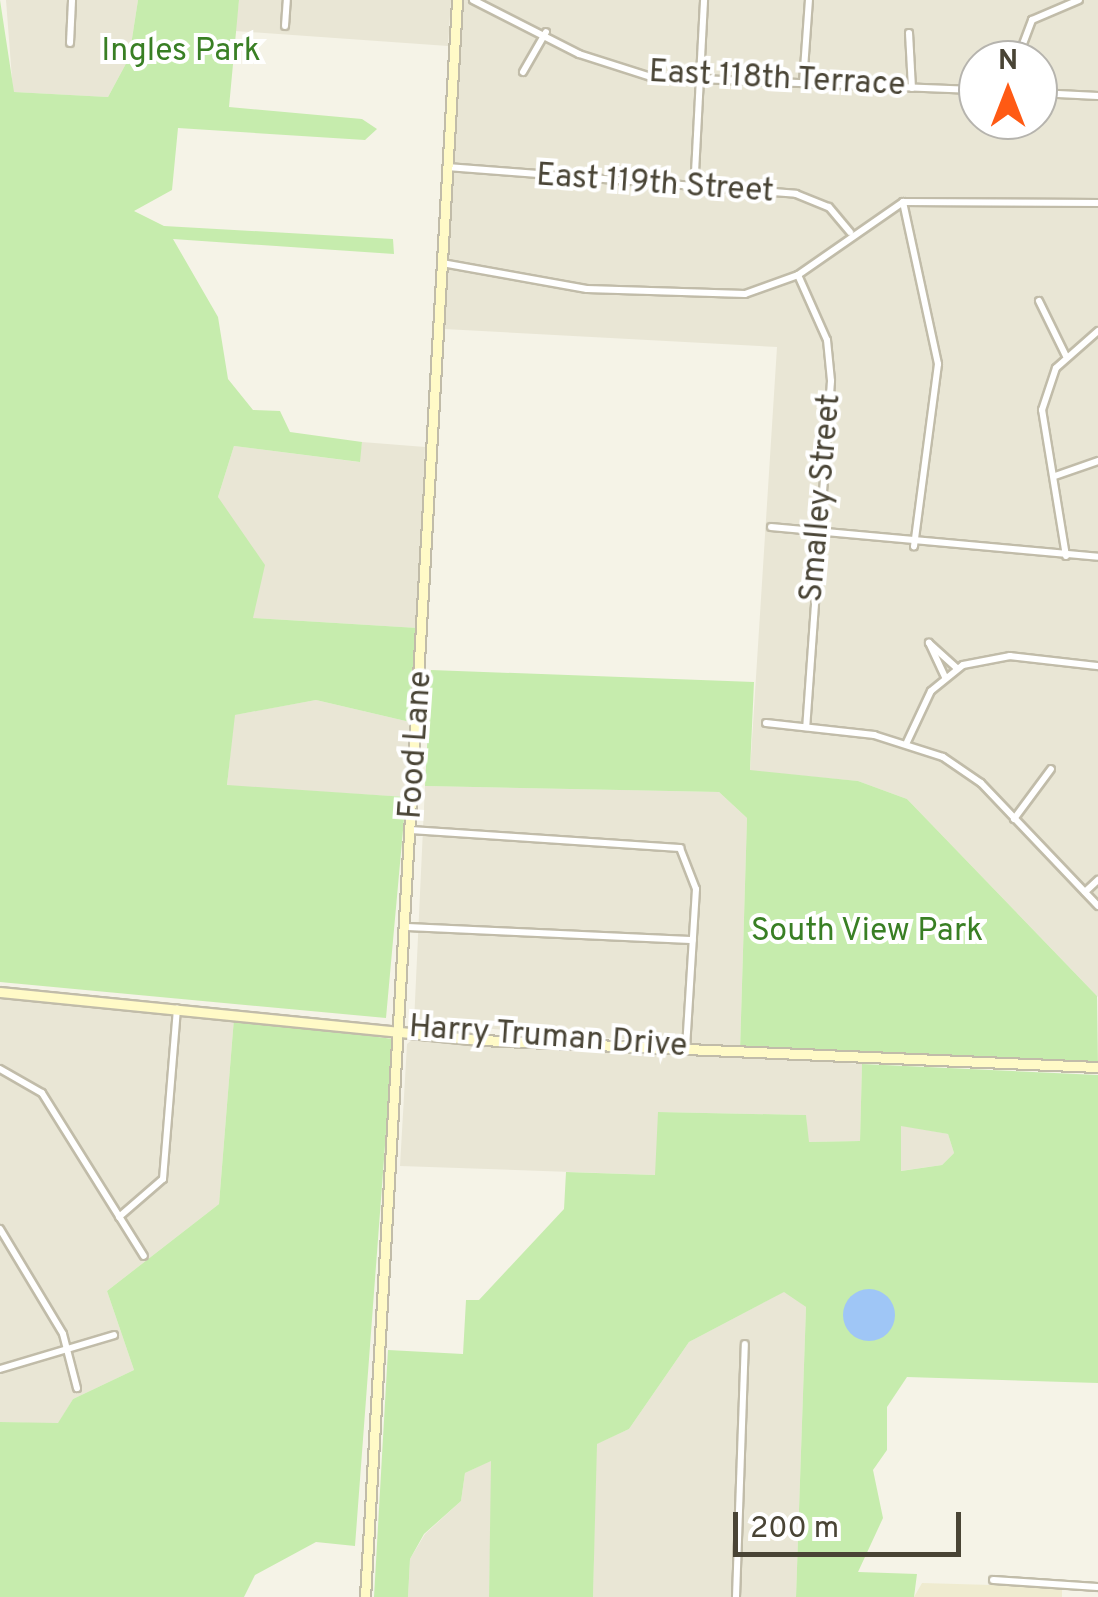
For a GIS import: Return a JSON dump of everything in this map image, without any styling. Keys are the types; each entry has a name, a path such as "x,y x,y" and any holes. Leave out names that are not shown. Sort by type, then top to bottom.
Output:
{"street":[{"path":"70,42 72,0"},
{"path":"285,26 288,0"},
{"name":"Food Lane","path":"366,1597 458,0"},
{"name":"East 118th Terrace","path":"473,0 546,32 614,69 698,80 958,89"},
{"path":"694,192 704,0"},
{"path":"803,84 809,0"},
{"path":"1024,40 1032,20 1079,0"},
{"path":"522,72 546,32"},
{"path":"910,33 912,88"},
{"path":"1058,94 1098,96"},
{"name":"East 119th Street","path":"447,168 694,192 804,195 850,232"},
{"path":"441,263 587,289 720,294 762,291 798,275 850,232 903,202 1098,203"},
{"path":"903,202 938,364 914,546"},
{"name":"Smalley Street","path":"798,275 831,364 806,727"},
{"path":"1039,300 1066,356"},
{"path":"1066,556 1042,410 1066,356 1098,331"},
{"path":"1055,476 1098,461"},
{"path":"770,527 818,530 914,546 1098,558"},
{"path":"945,677 929,642 958,668"},
{"path":"907,742 945,677 958,668 1010,656 1098,666"},
{"path":"766,723 907,742 963,768 1098,906"},
{"path":"1014,820 1051,769"},
{"path":"410,830 650,840 686,854 696,888 686,1049"},
{"path":"1085,892 1098,880"},
{"path":"405,927 694,940"},
{"name":"Harry Truman Drive","path":"0,992 686,1049 1098,1067"},
{"path":"119,1217 163,1179 177,1008"},
{"path":"5,1069 42,1093 144,1256"},
{"path":"0,1228 71,1352 77,1388"},
{"path":"0,1370 71,1352 114,1335"},
{"path":"736,1597 745,1344"},
{"path":"993,1580 1098,1587"}],"shaded area":[{"path":"6,0 138,0 129,58 108,97 13,92"},
{"path":"239,0 451,0 448,46 235,31"},
{"path":"463,0 1098,0 1098,997 907,799 858,781 750,771 777,347 444,329"},
{"path":"362,442 425,447 418,628 253,618 218,497 234,446 359,462"},
{"path":"316,700 410,722 406,797 227,786 234,715"},
{"path":"425,786 719,792 747,818 740,1048 414,1023"},
{"path":"0,998 234,1018 219,1204 107,1291 134,1370 73,1399 58,1424 0,1422"},
{"path":"418,1035 862,1064 860,1141 808,1142 806,1115 659,1112 656,1175 400,1166 407,1044"},
{"path":"900,1125 948,1134 954,1153 942,1165 900,1171"},
{"path":"785,1291 806,1307 796,1597 593,1597 596,1444 629,1429 689,1342"},
{"path":"492,1460 489,1597 408,1597 410,1559 425,1534 461,1501 465,1473"},
{"path":"922,1583 1062,1587 1062,1597 914,1597"}],"green space":[{"name":"Ingles Park","path":"0,0 14,92 108,97 129,58 138,0 239,0 229,107 362,119 377,129 365,140 178,128 172,190 134,211 164,226 393,239 394,254 173,239 218,317 228,379 253,410 280,411 290,432 362,442 360,462 234,446 218,497 265,565 253,618 418,628 410,722 316,700 235,715 227,785 406,797 386,1018 0,982"},
{"name":"South View Park","path":"431,670 754,682 750,770 858,781 907,799 1097,996 1098,1067 740,1051 747,818 719,792 425,786"},
{"path":"234,1018 393,1039 355,1546 316,1542 255,1575 244,1597 0,1597 0,1422 58,1423 73,1399 134,1370 107,1291 219,1204"},
{"path":"862,1064 1098,1075 1098,1383 907,1377 887,1407 887,1450 873,1470 883,1518 858,1572 917,1574 914,1597 796,1597 806,1307 784,1292 689,1342 629,1429 597,1444 593,1597 489,1597 491,1461 465,1473 461,1501 424,1534 410,1559 408,1597 374,1597 388,1350 463,1354 466,1300 479,1300 564,1209 566,1172 655,1175 658,1112 806,1115 809,1142 860,1141","holes":["901,1126 948,1134 954,1153 942,1165 901,1171"]}],"water":[{"path":"869,1289 888,1296 895,1315 888,1334 869,1341 850,1334 843,1315 850,1296"}]}
